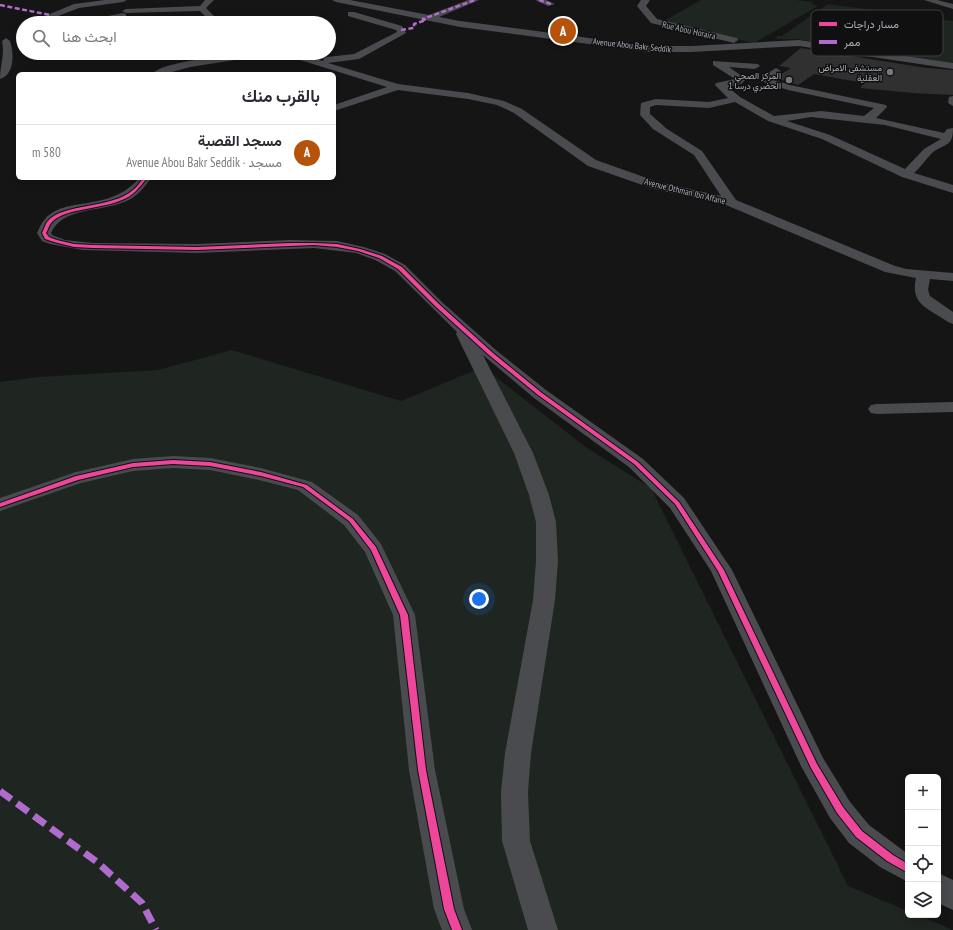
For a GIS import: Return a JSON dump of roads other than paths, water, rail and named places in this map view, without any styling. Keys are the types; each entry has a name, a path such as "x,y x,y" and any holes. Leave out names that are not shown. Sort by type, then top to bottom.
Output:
{"street":[{"path":"51,16 77,6 123,0"},
{"path":"124,16 128,10 127,0"},
{"path":"132,16 202,8 210,0"},
{"path":"334,4 401,30 415,27 413,24 475,0"},
{"path":"539,0 547,4 552,4"},
{"name":"Rue Abou Horaira","path":"645,0 646,2 641,5 654,21 754,44"},
{"path":"928,0 953,7"},
{"path":"386,9 404,2"},
{"name":"Avenue Abou Bakr Seddik","path":"334,4 386,9 496,30 649,49 692,49 754,44 799,43 811,45"},
{"path":"202,8 208,16"},
{"path":"336,59 356,57 402,33 401,30"},
{"path":"0,76 5,68 9,52 6,40"},
{"path":"787,54 799,43"},
{"path":"9,52 16,52"},
{"name":"Avenue Abou Bakr Seddik","path":"886,56 953,66"},
{"path":"162,72 173,68 221,60"},
{"name":"Avenue Othman Ibn Affane","path":"314,60 398,87 468,96 500,103 518,111 592,163 655,185 730,202 890,269 924,275 953,277"},
{"path":"166,61 173,68"},
{"path":"866,120 882,107 788,87 767,80 775,66 715,63 742,79 738,82 720,84 736,99 772,119 830,139 906,174 953,189"},
{"path":"336,107 398,87"},
{"path":"730,202 723,185 707,168 701,156 692,149 661,132 645,116 645,105 656,102 709,105 736,99"},
{"path":"772,119 810,114 893,123 950,133 940,145 928,151 922,160 906,174"},
{"path":"906,174 913,183 923,189 953,202"},
{"path":"144,180 137,190 122,200 57,215 46,225 44,233 47,238 64,244 105,247 190,249 316,245 358,249 371,252 390,260 400,268 462,328 540,394 636,463 677,503 721,570 814,766 840,810 860,834 890,858 905,867"},
{"path":"924,275 921,290 923,298 953,319"},
{"path":"462,328 484,376 507,418 533,476 546,520 548,564 535,652 516,754 515,832 530,892 543,930"},
{"path":"878,409 953,407"},
{"path":"0,505 76,478 126,466 188,463 210,464 260,474 305,486 351,520 374,549 404,615 422,770 449,909 457,930"},
{"path":"941,889 953,896"}],"place":[{"name":"مسجد القصبة","path":"563,31"},
{"name":"مستشفى الامراض العقلية","path":"890,72"},
{"name":"المركز الصحي الحضري درسا 1","path":"789,80"}]}
